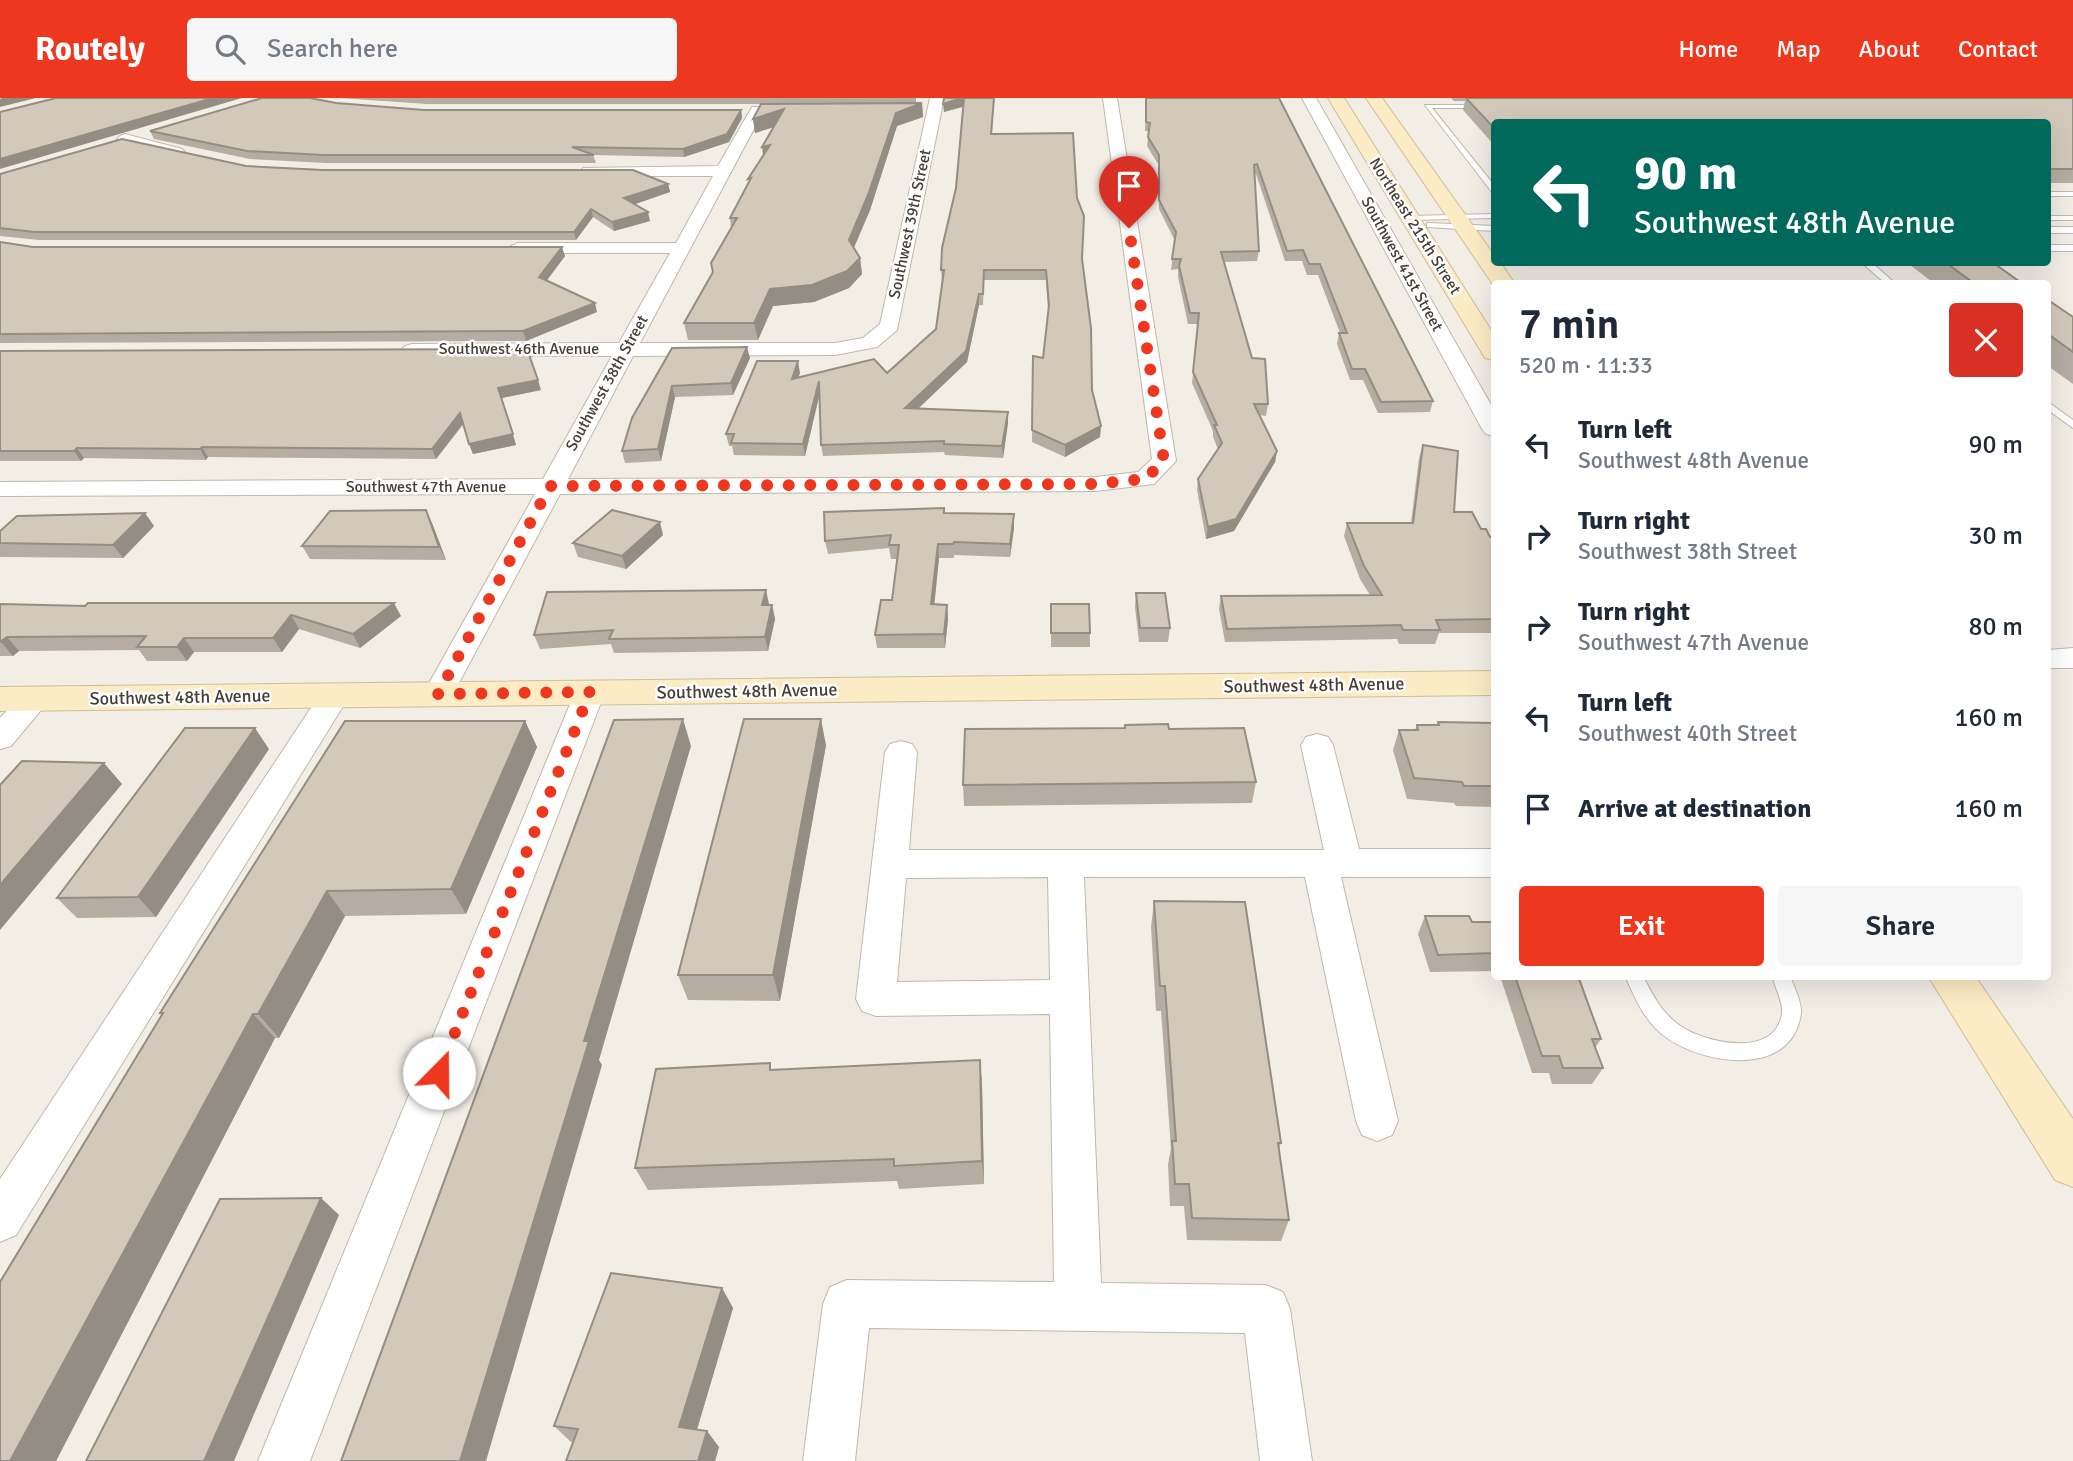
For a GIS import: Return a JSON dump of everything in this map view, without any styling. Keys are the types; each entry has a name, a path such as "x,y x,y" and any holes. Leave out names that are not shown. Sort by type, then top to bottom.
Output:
{"street":[{"name":"Southwest 47th Avenue","path":"0,489 1096,484 1145,479 1164,461 1110,98"},
{"name":"Southwest 41st Street","path":"1309,98 1491,424"},
{"name":"Northeast 215th Street","path":"1336,98 1491,348"},
{"name":"Northeast 215th Street","path":"1374,98 1491,265"},
{"name":"Southwest 39th Street","path":"870,342 890,326 930,106"},
{"name":"Southwest 38th Street","path":"438,694 757,110"},
{"path":"150,132 119,141 198,157"},
{"path":"573,171 724,171"},
{"path":"499,248 681,248"},
{"path":"1413,285 1451,285"},
{"name":"Southwest 46th Avenue","path":"390,350 835,349 870,342"},
{"path":"2051,659 2073,658"},
{"name":"Southwest 48th Avenue","path":"0,699 1491,683"},
{"path":"284,1461 590,692"},
{"path":"0,1219 335,695"},
{"path":"0,738 36,698"},
{"path":"1317,745 1332,864 1377,1121"},
{"path":"901,752 876,999 1070,997"},
{"path":"890,864 1491,863"},
{"path":"1066,864 1078,1307"},
{"path":"1953,980 2073,1163"},
{"path":"829,1461 847,1304 1266,1309 1286,1461"}],"lane":[{"path":"1491,185 1427,106 1495,106"},
{"path":"2051,194 2073,194"},
{"path":"1412,221 1461,222 1491,217"},
{"path":"2051,218 2073,218"},
{"path":"1412,221 1461,222 1491,228"},
{"path":"2051,230 2073,230"},
{"path":"2051,248 2073,248"},
{"path":"1870,266 1887,280"},
{"path":"2051,407 2073,425"},
{"path":"1635,980 1638,993 1650,1013 1669,1030 1711,1050 1741,1054 1765,1051 1789,1029 1792,1012 1790,993 1783,980"}],"building":[{"path":"56,98 213,98 0,159 0,112"},
{"path":"262,98 310,98 336,103 424,110 741,110 727,134 683,149 572,147 594,155 323,155 247,151 150,131"},
{"path":"944,98 962,98 943,104"},
{"path":"964,98 994,98 991,134 1073,133 1077,198 1084,216 1082,259 1091,328 1092,390 1101,426 1065,445 1032,430 1033,356 1043,358 1049,305 1046,270 984,270 983,294 979,294 966,351 905,408 1008,412 1002,446 944,444 944,441 821,445 819,381 803,444 731,443 734,434 726,434 757,361 798,361 792,379 874,359 887,373 936,329 944,270 941,270 942,248 956,188"},
{"path":"1146,98 1279,98 1433,401 1381,402 1365,369 1352,369 1339,333 1347,333 1320,264 1309,264 1303,250 1287,251 1257,164 1254,165 1259,251 1221,252 1252,358 1265,359 1268,404 1254,404 1277,451 1236,519 1208,527 1198,479 1222,443 1214,425 1217,425 1193,372 1199,313 1190,313 1179,266 1181,259 1172,259 1176,232 1159,200 1159,155 1148,137 1150,123 1146,122"},
{"path":"1466,98 2073,98 2073,169 2051,169 2051,119 1491,119 1491,125"},
{"path":"922,103 896,113 868,195 849,240 860,258 847,271 812,285 770,289 754,323 684,323 713,272 711,263 737,218 730,218 751,178 748,179 770,145 762,147 784,109 753,119 761,104"},
{"path":"122,139 246,166 322,170 633,170 668,184 624,198 648,212 612,222 591,209 574,232 34,232 0,228 0,174"},
{"path":"0,242 33,247 562,247 539,277 595,303 523,331 0,334"},
{"path":"1950,266 1998,266 2017,280 1970,280"},
{"path":"2051,302 2073,317 2073,352 2051,336"},
{"path":"747,347 731,383 672,386 658,449 622,451 632,418 672,348"},
{"path":"527,349 538,380 498,388 513,434 469,444 460,413 432,449 202,447 0,451 0,351"},
{"path":"1423,445 1458,451 1454,512 1472,512 1481,529 1486,529 1491,537 1491,619 1436,620 1440,630 1403,630 1401,625 1227,629 1221,596 1382,595 1364,566 1347,523 1413,523"},
{"path":"944,508 944,513 1014,514 1010,544 938,544 931,604 947,605 944,634 875,635 881,600 892,600 899,545 889,545 891,535 825,541 824,512"},
{"path":"426,510 439,547 302,546 330,511"},
{"path":"612,510 660,522 622,556 573,543"},
{"path":"145,513 113,545 0,543 0,531 17,516"},
{"path":"766,590 762,605 772,605 765,637 609,639 613,630 534,635 547,592"},
{"path":"1136,593 1165,593 1170,628 1140,628"},
{"path":"88,603 394,603 353,634 291,615 273,638 184,638 177,647 137,647 146,636 7,637 0,642 0,604 85,606"},
{"path":"1051,604 1089,604 1090,633 1051,633"},
{"path":"683,719 584,1041 589,1041 460,1461 341,1461 614,720"},
{"path":"744,719 821,719 773,975 678,975"},
{"path":"345,721 525,721 451,889 327,891 258,1014 253,1014 10,1461 0,1461 0,1282 163,1013 160,1013"},
{"path":"1438,722 1491,723 1491,786 1464,786 1462,782 1414,778 1399,730 1418,730 1417,725 1439,725"},
{"path":"1168,724 1169,729 1244,728 1256,782 963,785 965,729 1125,728 1125,725"},
{"path":"185,728 255,728 138,897 57,898"},
{"path":"22,761 104,763 0,885 0,785"},
{"path":"1154,901 1245,902 1281,1143 1278,1143 1289,1220 1192,1218 1189,1184 1175,1184 1172,1141 1176,1141 1165,986 1160,986"},
{"path":"1425,916 1469,916 1472,922 1491,922 1491,953 1438,955"},
{"path":"1516,980 1579,980 1601,1039 1592,1039 1603,1068 1563,1068 1559,1056 1542,1056"},
{"path":"980,1060 982,1161 894,1166 894,1159 635,1168 656,1069 770,1063 770,1070"},
{"path":"321,1198 204,1461 86,1461 220,1199"},
{"path":"611,1273 722,1288 679,1427 707,1431 698,1461 566,1461 578,1429 554,1426"}],"route":[{"path":"439,1073 590,692 438,694 550,486 1096,484 1145,479 1164,461 1129,228"}]}
